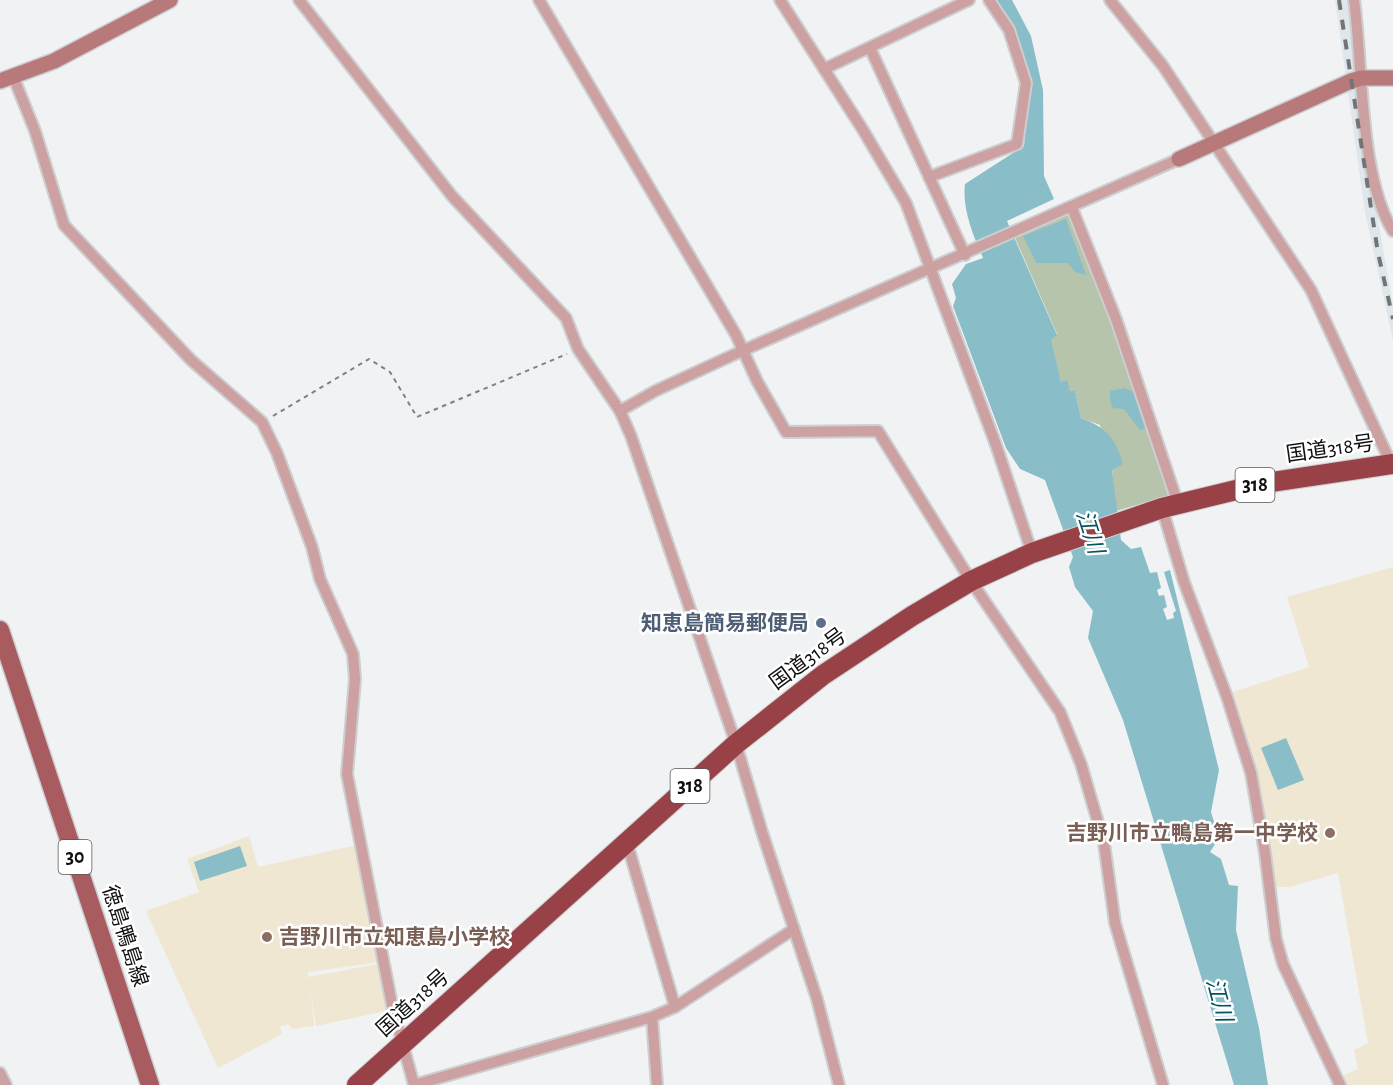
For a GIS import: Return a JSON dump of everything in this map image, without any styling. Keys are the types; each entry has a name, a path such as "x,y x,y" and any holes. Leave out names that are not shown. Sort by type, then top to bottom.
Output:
{"highway":[{"name":"国道318号","path":"357,1085 736,744 823,675 912,616 971,581 1032,554 1170,506 1265,483 1392,466"}],"main road":[{"name":"徳島鴨島線","path":"0,630 150,1085"}],"street":[{"path":"170,0 54,62 6,78 35,131 64,225 191,360 262,422 277,453 312,547 320,579 353,654 354,679 347,774 390,994 414,1085 652,1017 675,1007 794,929"},
{"path":"299,0 452,196 566,318 578,349 620,411 631,436 736,744 817,999 839,1085"},
{"path":"539,0 744,350 757,381 786,432 878,430 971,581 1060,712 1081,764 1104,843 1115,923 1163,1085"},
{"path":"780,0 906,203 932,270 1032,554"},
{"path":"824,69 969,0"},
{"path":"929,177 1017,144 1026,82 1009,30 989,0"},
{"path":"1110,0 1163,66 1311,290 1392,466"},
{"path":"1354,0 1368,147 1382,214 1391,225"},
{"path":"870,48 929,177 969,253"},
{"path":"620,411 744,350 932,270 1361,78 1393,78"},
{"path":"1072,208 1116,320 1170,506 1184,582 1240,734 1251,773 1265,853 1276,939 1283,964 1340,1085"},
{"path":"627,843 675,1007"},
{"path":"652,1017 657,1085"},
{"path":"0,1073 6,1085"}],"path":[{"path":"262,422 369,359 390,372 417,417 578,349"}],"shaded area":[{"path":"1335,0 1347,0 1376,209 1393,305 1393,341 1365,212"},
{"name":"吉野川市立鴨島第一中学校","path":"1393,567 1393,1085 1344,1085 1340,1077 1358,1069 1354,1050 1368,1043 1338,873 1290,887 1275,887 1260,793 1233,692 1309,667 1287,597"},
{"name":"吉野川市立知恵島小学校","path":"249,836 258,867 357,845 381,962 308,972 308,977 378,964 390,1010 316,1026 311,992 314,1026 292,1029 288,1024 280,1027 282,1034 218,1068 146,911 199,892 187,859"}],"green space":[{"path":"1072,208 1117,321 1168,496 1116,511 1112,469 1100,425 1081,418 1075,390 1070,391 1061,382 1050,340 1057,334 1013,233"}],"water":[{"name":"江川","path":"997,0 1012,0 1031,36 1043,90 1044,176 1054,199 1007,221 1057,335 1051,340 1061,382 1067,380 1070,391 1075,390 1081,418 1097,425 1109,435 1120,455 1123,464 1112,470 1121,540 1131,549 1141,547 1150,573 1157,572 1161,588 1157,590 1159,596 1164,595 1167,607 1163,609 1167,620 1174,618 1173,613 1176,611 1164,572 1170,570 1219,770 1211,812 1219,838 1210,852 1221,859 1229,885 1238,886 1236,930 1259,1028 1268,1085 1234,1085 1123,720 1088,638 1093,611 1075,587 1069,567 1073,557 1045,480 1020,469 1006,448 953,306 956,298 952,284 966,264 983,258 967,212 965,184 1024,146 1030,77 1017,34"},
{"path":"1066,219 1086,275 1075,272 1068,263 1036,263 1023,236"},
{"path":"1124,388 1137,393 1148,427 1140,430 1124,409 1113,408 1110,391"},
{"path":"1286,738 1304,780 1278,790 1261,748"},
{"path":"240,846 247,866 200,881 194,862"}],"railway":[{"path":"1339,0 1378,253 1393,319"}],"place":[{"name":"知恵島簡易郵便局","path":"821,623"},
{"name":"吉野川市立鴨島第一中学校","path":"1330,833"},
{"name":"吉野川市立知恵島小学校","path":"267,937"}]}
